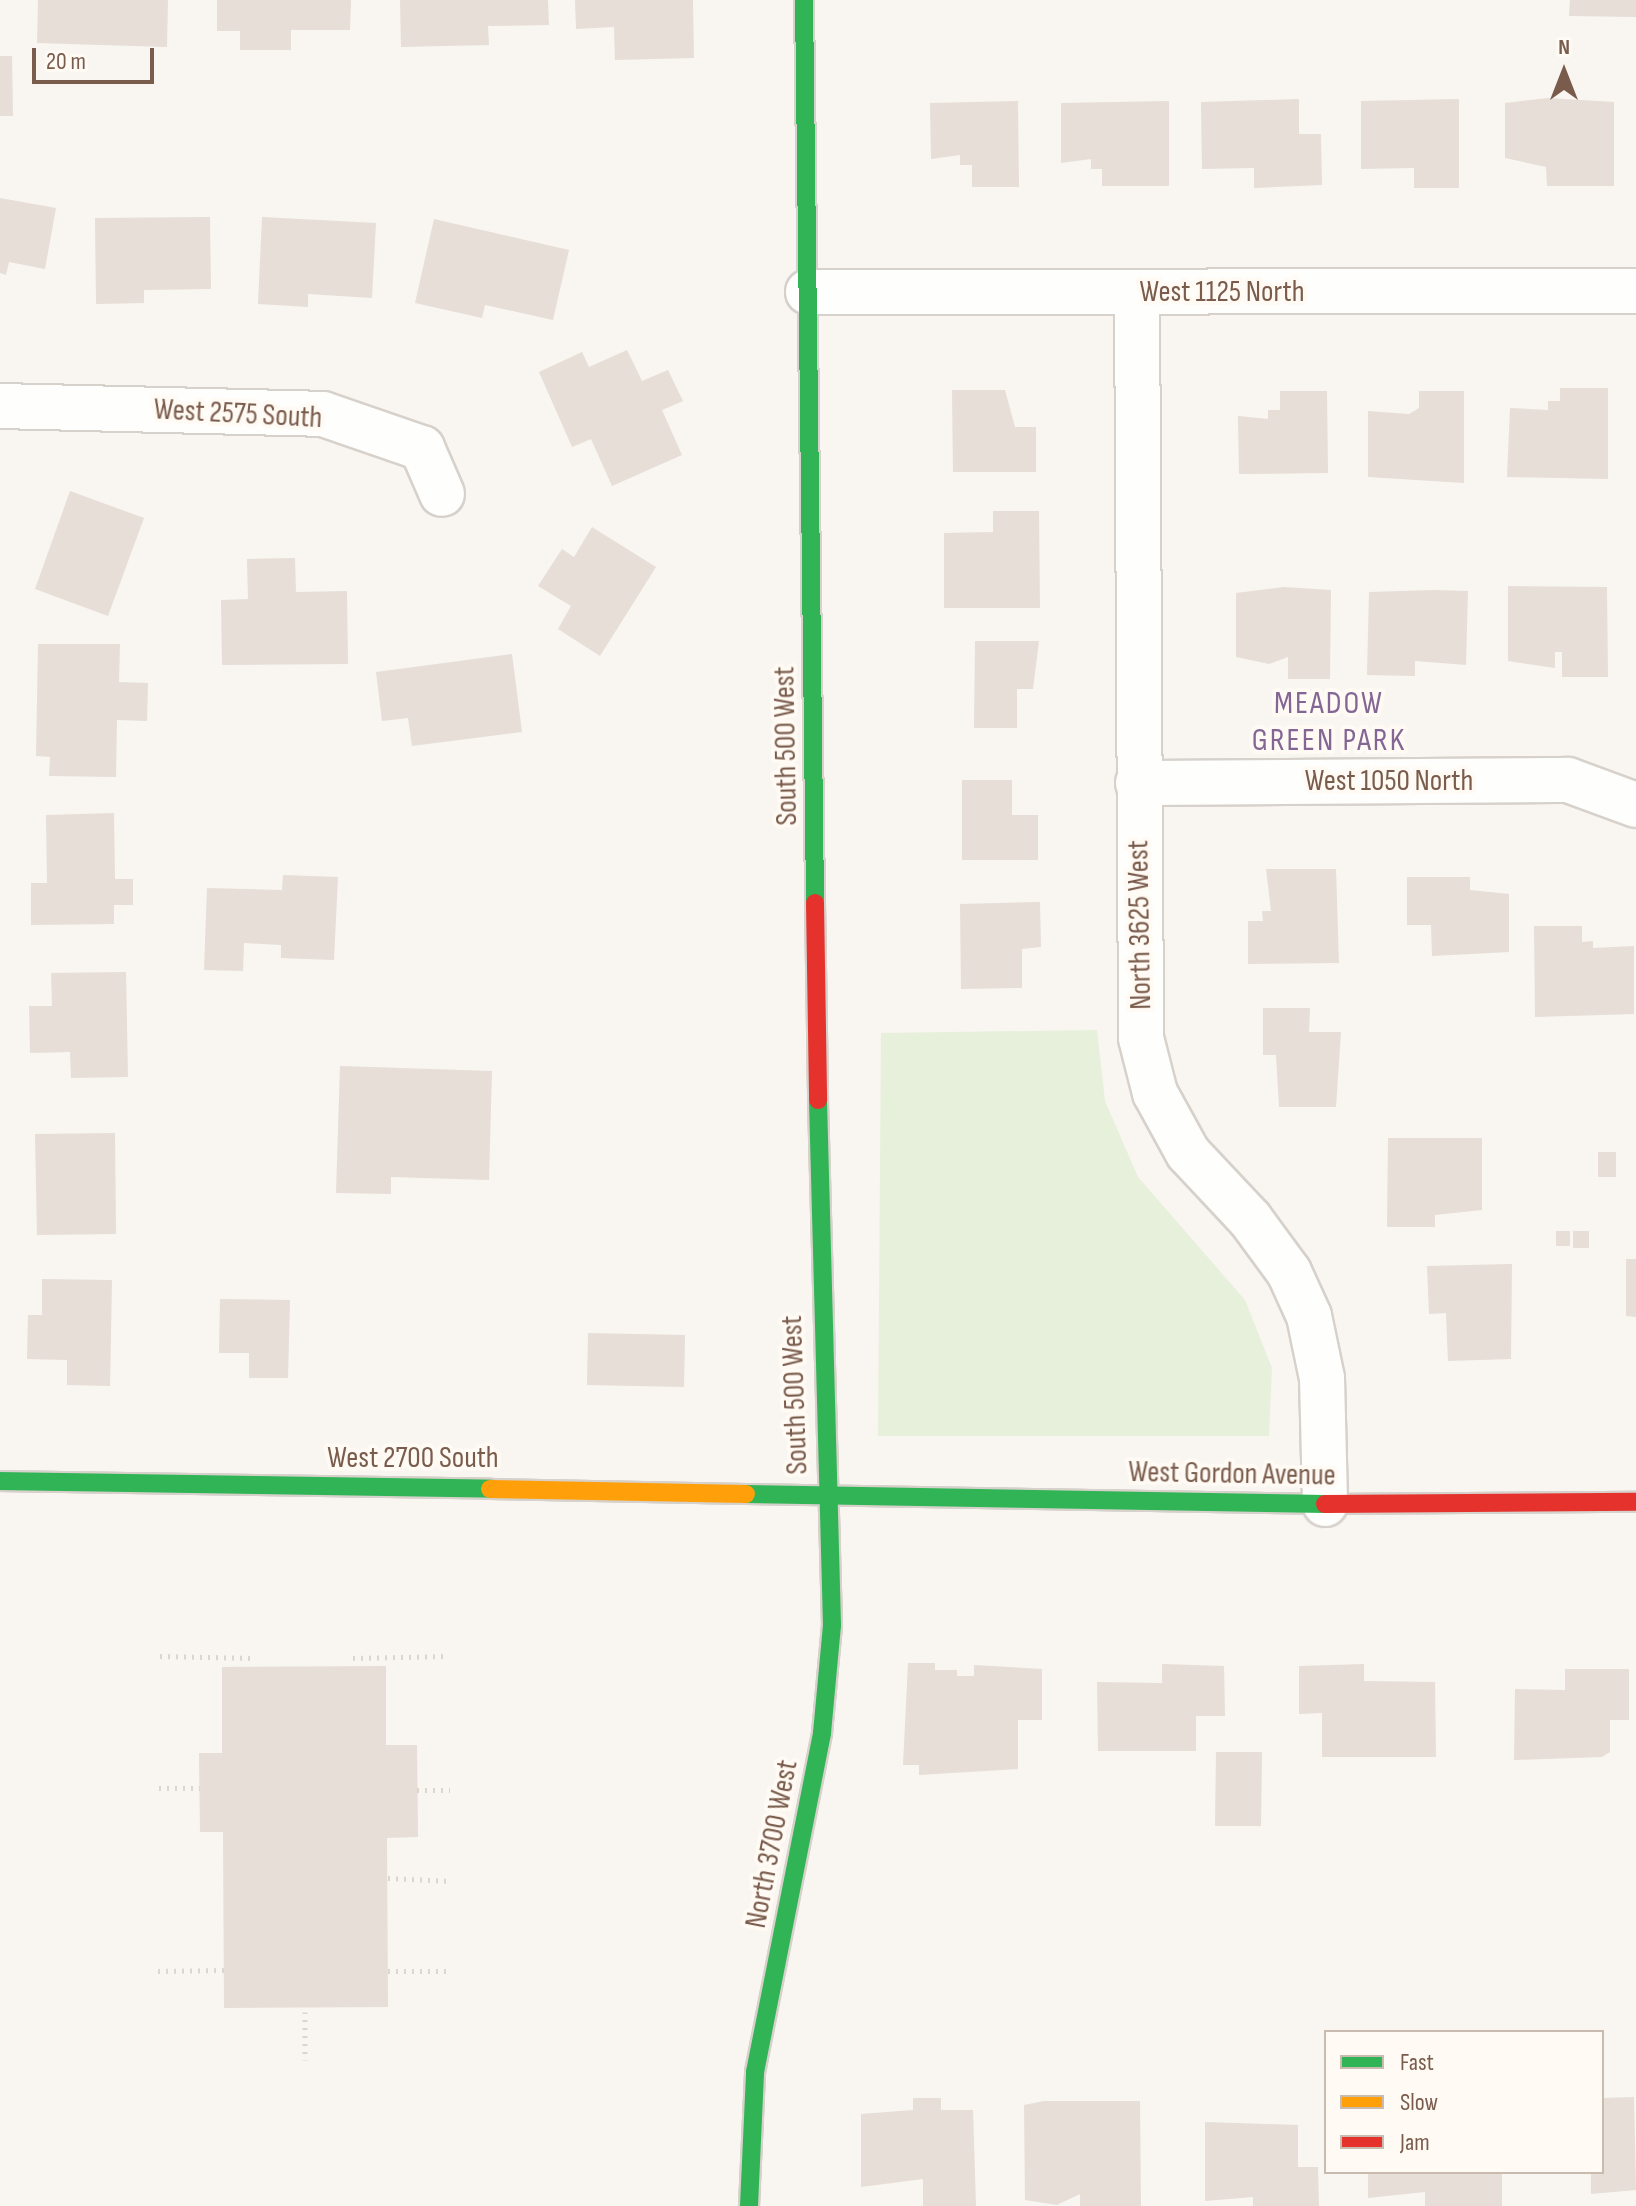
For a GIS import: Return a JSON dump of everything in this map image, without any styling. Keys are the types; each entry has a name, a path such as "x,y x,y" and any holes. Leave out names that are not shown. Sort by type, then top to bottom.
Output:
{"street":[{"name":"South 500 West","path":"804,0 827,1492"},
{"name":"West 1125 North","path":"808,292 1636,291"},
{"name":"North 3625 West","path":"1137,292 1141,1038 1155,1093 1188,1153 1289,1272 1309,1316 1322,1378 1325,1504"},
{"name":"West 2575 South","path":"0,406 323,414 422,448 442,494"},
{"name":"West 1050 North","path":"1138,783 1568,780 1636,805"},
{"name":"West 2700 South","path":"0,1481 827,1492"},
{"name":"West Gordon Avenue","path":"827,1492 1325,1504 1636,1502"},
{"name":"North 3700 West","path":"749,2206 755,2072 827,1691 827,1492"}],"path":[{"path":"160,1656 254,1658"},
{"path":"353,1658 449,1656"},
{"path":"159,1788 200,1788"},
{"path":"417,1790 450,1790"},
{"path":"388,1878 451,1881"},
{"path":"158,1971 224,1970"},
{"path":"388,1971 451,1971"},
{"path":"305,2012 305,2060"}],"green space":[{"path":"1097,1030 1105,1101 1138,1177 1245,1300 1272,1368 1269,1436 878,1436 881,1033"}],"building":[{"path":"38,0 168,0 167,47 37,43"},
{"path":"217,0 351,0 350,30 291,30 291,50 240,50 240,31 217,31"},
{"path":"400,0 548,0 549,25 488,26 489,45 401,47"},
{"path":"575,0 693,0 694,58 615,60 614,27 576,29"},
{"path":"1570,0 1636,0 1636,17 1569,16"},
{"path":"0,56 12,56 13,116 0,116"},
{"path":"1548,98 1614,102 1614,186 1547,186 1546,167 1505,158 1505,103"},
{"path":"1299,99 1299,134 1321,134 1322,185 1254,188 1254,168 1202,169 1201,102"},
{"path":"1459,99 1459,188 1414,188 1414,168 1361,169 1361,101"},
{"path":"1018,101 1019,187 972,187 972,165 960,165 960,155 931,159 930,103"},
{"path":"1169,101 1169,186 1102,186 1102,169 1091,169 1091,159 1061,163 1061,103"},
{"path":"0,198 56,208 45,269 9,262 6,275 0,273"},
{"path":"210,217 211,289 144,290 144,303 96,304 95,218"},
{"path":"262,217 376,223 372,298 308,294 308,307 258,304"},
{"path":"434,219 569,250 553,320 485,305 482,318 415,303"},
{"path":"627,350 642,381 668,370 683,401 662,410 682,455 612,486 591,439 572,447 539,372 582,352 589,367"},
{"path":"1560,388 1608,388 1608,479 1507,477 1510,408 1548,410 1548,401 1560,401"},
{"path":"952,390 1005,390 1015,427 1036,427 1036,472 953,472"},
{"path":"1280,391 1327,391 1328,473 1239,474 1238,416 1268,419 1268,410 1280,410"},
{"path":"1419,391 1464,391 1464,483 1368,477 1368,411 1409,414 1419,408"},
{"path":"70,491 144,518 108,616 35,589"},
{"path":"993,511 1039,511 1040,608 944,608 944,533 993,532"},
{"path":"592,527 656,567 600,656 558,629 571,606 538,586 562,549 574,557"},
{"path":"295,558 296,592 347,591 348,664 222,665 221,600 248,599 247,559"},
{"path":"1508,586 1607,587 1608,677 1562,677 1562,652 1555,652 1555,668 1508,661"},
{"path":"1283,587 1331,590 1330,679 1288,679 1288,657 1269,664 1236,657 1236,593"},
{"path":"1468,591 1466,665 1415,661 1415,676 1367,675 1369,592"},
{"path":"975,641 1039,641 1033,689 1017,689 1017,728 974,728"},
{"path":"38,644 120,644 119,682 148,683 147,721 117,720 116,777 49,776 50,757 36,756"},
{"path":"512,654 522,732 412,746 408,718 382,721 376,672"},
{"path":"962,780 1012,780 1012,815 1038,815 1038,860 962,860"},
{"path":"114,813 115,879 133,879 133,905 114,905 114,924 31,925 31,883 47,883 46,815"},
{"path":"1266,869 1336,869 1339,963 1248,964 1248,921 1263,921 1262,911 1271,911"},
{"path":"283,875 338,877 334,960 281,958 281,945 244,943 243,971 204,970 207,888 282,890"},
{"path":"1407,877 1470,877 1470,890 1509,894 1509,952 1432,956 1431,925 1407,925"},
{"path":"1040,902 1041,947 1022,949 1022,988 961,989 960,904"},
{"path":"1534,926 1582,926 1582,942 1593,941 1593,948 1634,946 1634,1014 1535,1017"},
{"path":"126,972 128,1077 71,1078 70,1052 30,1053 29,1006 52,1006 51,973"},
{"path":"1263,1008 1310,1008 1309,1032 1341,1032 1336,1107 1279,1107 1276,1055 1263,1055"},
{"path":"340,1066 492,1071 489,1180 391,1177 391,1194 336,1193"},
{"path":"115,1133 116,1234 37,1235 35,1134"},
{"path":"1388,1138 1482,1138 1482,1210 1435,1215 1435,1227 1387,1227"},
{"path":"1598,1152 1616,1152 1616,1177 1598,1177"},
{"path":"1556,1231 1570,1231 1570,1246 1556,1246"},
{"path":"1573,1231 1589,1231 1589,1248 1573,1248"},
{"path":"1626,1259 1636,1259 1636,1317 1626,1316"},
{"path":"1512,1264 1511,1359 1448,1361 1446,1313 1429,1314 1427,1266"},
{"path":"42,1279 112,1280 110,1386 67,1385 67,1360 27,1359 28,1315 42,1315"},
{"path":"220,1299 290,1300 288,1378 249,1378 249,1353 219,1353"},
{"path":"588,1333 685,1335 684,1387 587,1385"},
{"path":"908,1663 935,1663 935,1670 957,1670 957,1676 974,1676 974,1665 1042,1669 1042,1720 1018,1720 1018,1769 919,1775 919,1765 903,1765"},
{"path":"1162,1664 1224,1666 1225,1716 1196,1716 1196,1751 1098,1751 1097,1682 1162,1683"},
{"path":"1364,1664 1364,1681 1435,1682 1436,1757 1322,1757 1322,1713 1299,1714 1299,1666"},
{"path":"386,1666 386,1745 417,1745 418,1837 387,1838 388,2007 224,2008 223,1832 200,1832 199,1753 222,1753 222,1667"},
{"path":"1565,1669 1629,1669 1629,1720 1610,1720 1610,1752 1602,1757 1514,1760 1515,1689 1565,1690"},
{"path":"1216,1752 1262,1752 1261,1826 1215,1826"},
{"path":"1634,2097 1636,2190 1591,2194 1591,2174 1604,2174 1604,2098"},
{"path":"913,2098 941,2098 941,2110 973,2110 976,2206 923,2206 923,2179 861,2187 861,2114 913,2110"},
{"path":"1044,2101 1140,2101 1141,2206 1080,2206 1080,2194 1057,2205 1025,2200 1024,2105"},
{"path":"1205,2122 1298,2125 1298,2167 1318,2167 1319,2206 1253,2206 1253,2197 1205,2201"},
{"path":"1368,2174 1502,2174 1502,2206 1425,2206 1425,2192 1368,2198"}],"traffic: fast":[{"path":"804,0 815,903"},
{"path":"749,2206 755,2072 822,1733 832,1625 818,1100"},
{"path":"0,1481 490,1489"},
{"path":"746,1494 1325,1504"}],"traffic: slow":[{"path":"490,1489 746,1494"}],"traffic: jam":[{"path":"815,903 818,1100"},
{"path":"1325,1504 1636,1502"}],"district":[{"name":"MEADOW GREEN PARK","path":"1329,724"}]}
